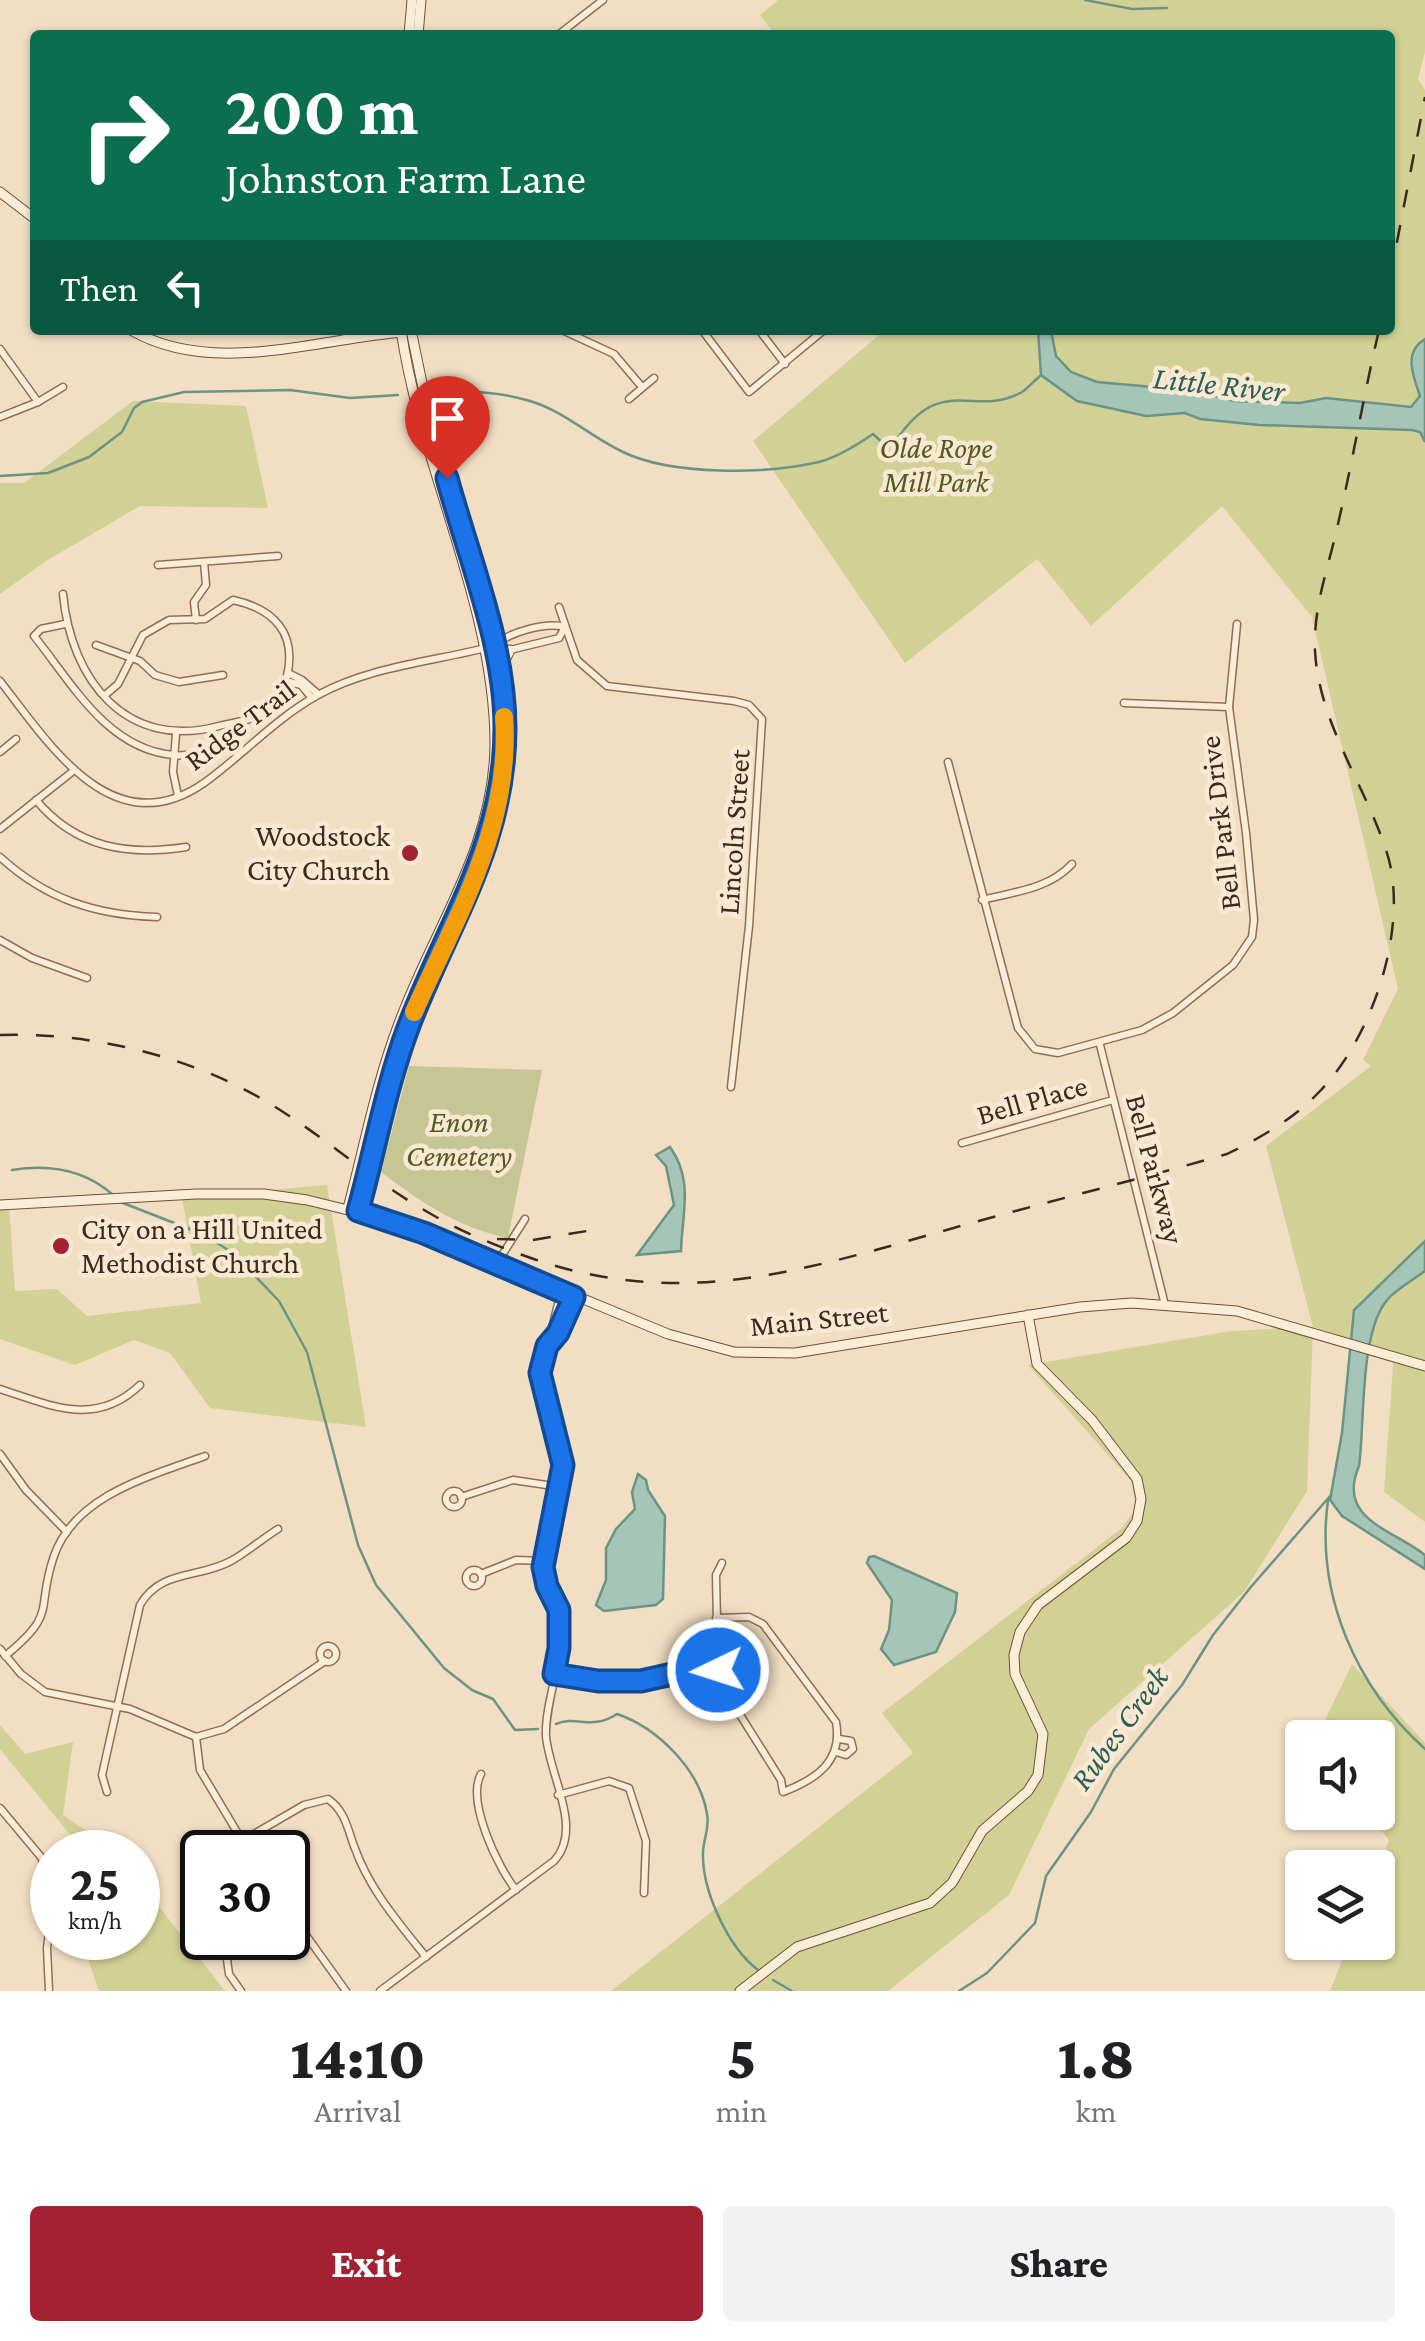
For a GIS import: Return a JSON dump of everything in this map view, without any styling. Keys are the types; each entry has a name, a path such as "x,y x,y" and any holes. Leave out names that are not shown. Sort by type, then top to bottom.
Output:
{"main road":[{"path":"409,30 412,0"},
{"path":"418,30 421,0"},
{"path":"0,192 30,216"},
{"path":"143,335 173,348 210,354 374,335"},
{"path":"353,1209 406,1033 471,890 490,837 503,771 505,725 500,674 489,647 410,335"},
{"path":"353,1209 396,1029 464,886 484,827 492,792 495,743 489,647"},
{"path":"500,674 510,650"},
{"name":"Main Street","path":"0,1204 229,1193 286,1196 353,1209 710,1348 762,1354 795,1353 1100,1304 1165,1304 1238,1311 1423,1365"},
{"path":"740,1991 807,1942 930,1903 952,1882 982,1832 1028,1791 1038,1775 1043,1734 1015,1674 1014,1654 1020,1632 1038,1605 1126,1538 1138,1521 1141,1500 1136,1479 1092,1420 1037,1364 1028,1315"}],"street":[{"path":"564,30 602,0"},
{"path":"573,335 614,354 642,387"},
{"path":"706,335 749,392 818,335"},
{"path":"763,335 785,364"},
{"path":"0,349 38,402"},
{"path":"628,398 654,378"},
{"path":"0,417 63,387"},
{"path":"158,566 278,556"},
{"path":"196,620 194,602 206,585 204,562"},
{"path":"62,594 73,652 104,696 126,716 149,728 176,734 259,716 276,702 287,677 290,644 269,615 256,605 225,602 212,616 169,620 143,636 118,684 104,696"},
{"name":"Lincoln Street","path":"559,608 577,660 606,686 734,701 749,705 762,720 749,926 731,1088"},
{"path":"65,624 41,629 34,636 107,728 130,743 174,756 220,747"},
{"name":"Ridge Trail","path":"1,684 72,772 119,798 144,802 178,796 205,782 315,696 351,680 489,647 502,638 554,624 565,627"},
{"name":"Bell Park Drive","path":"948,762 982,900 1018,1028 1026,1042 1046,1054 1100,1044 1142,1030 1173,1012 1233,966 1252,937 1254,920 1245,830 1229,708 1238,624"},
{"path":"489,647 510,650 559,638 565,627"},
{"path":"96,645 140,660 155,675 179,682 222,674"},
{"path":"287,677 315,696"},
{"path":"1124,703 1229,708"},
{"path":"176,734 178,796"},
{"path":"0,752 16,739"},
{"path":"0,829 72,772"},
{"path":"36,800 66,828 100,845 140,852 186,847"},
{"path":"0,857 31,883 67,902 106,914 157,918"},
{"path":"982,900 1060,877 1072,864"},
{"path":"0,940 32,958 87,978"},
{"name":"Bell Parkway","path":"1100,1044 1165,1304"},
{"name":"Bell Place","path":"962,1143 1113,1100"},
{"path":"497,1263 525,1220"},
{"path":"380,1991 554,1861 564,1848 567,1828 546,1738 559,1620 547,1586 544,1561 560,1487 562,1458 540,1373 562,1292"},
{"path":"550,1339 558,1333 574,1297"},
{"path":"0,1389 82,1412 129,1396 140,1386"},
{"path":"0,1454 26,1490 67,1532"},
{"path":"205,1456 105,1497 67,1532 53,1558 41,1622 3,1652 21,1674 46,1692 118,1706 196,1737 224,1729 325,1661"},
{"path":"462,1497 513,1480 560,1487"},
{"path":"107,1792 102,1775 140,1605 148,1592 162,1581 228,1562 278,1528"},
{"path":"482,1574 508,1562 544,1561"},
{"path":"716,1618 749,1617 775,1636 836,1722 836,1752 818,1775 783,1792 781,1780 738,1713 717,1664 716,1618 716,1575 722,1563"},
{"path":"554,1674 598,1681 641,1681 717,1664"},
{"path":"196,1737 200,1770 235,1830"},
{"path":"836,1752 846,1755 853,1749 850,1741 839,1739"},
{"path":"481,1774 476,1788 492,1852 516,1890"},
{"path":"558,1795 610,1781 629,1788 644,1832 644,1893"},
{"path":"260,1830 304,1804 328,1800 342,1812 378,1896 426,1957"},
{"path":"0,1808 30,1844"},
{"path":"310,1941 346,1991"},
{"path":"48,1960 49,1991"},
{"path":"226,1960 229,1974 241,1991"}],"green space":[{"name":"Olde Rope Mill Park","path":"778,0 1425,0 1425,52 1418,79 1425,90 1425,1522 1384,1492 1394,1353 1313,1327 1266,1146 1371,1066 1363,1060 1398,989 1312,617 1222,506 1091,626 1037,559 905,663 753,441 879,335 1395,335 1395,30 771,30 760,15"},
{"path":"133,401 246,406 268,508 140,506 46,561 0,594 0,483 24,483"},
{"name":"Enon Cemetery","path":"409,1066 542,1070 508,1238 473,1228 441,1212 381,1172"},
{"path":"327,1185 366,1427 210,1408 170,1353 134,1340 75,1365 0,1339 0,1206 9,1206 15,1291 57,1289 87,1316 201,1303 182,1198"},
{"path":"1313,1327 1307,1491 1244,1592 1089,1729 1009,1895 888,1991 611,1991 913,1753 882,1713 1122,1528 1136,1508 1131,1481 1028,1365 1232,1331"},
{"path":"1352,1664 1425,1743 1425,1991 1330,1991 1342,1960 1395,1960 1395,1850 1385,1850 1389,1840 1381,1830 1395,1830 1395,1720 1325,1720"},
{"path":"0,1725 25,1754 73,1742 63,1815 84,1830 66,1830 0,1749"},
{"path":"160,1908 180,1934 180,1960 201,1960 225,1991 99,1991 88,1960 160,1960"}],"shaded area":[{"path":"1038,335 1052,335 1056,356 1071,372 1097,382 1198,391 1234,401 1300,403 1326,398 1411,407 1420,396 1412,357 1425,339 1425,442 1420,432 1412,430 1259,425 1200,419 1185,413 1146,416 1077,401 1041,375"},
{"path":"670,1147 684,1185 681,1251 637,1255 674,1205 666,1166 656,1155"},
{"path":"1425,1241 1425,1271 1388,1299 1372,1333 1354,1484 1361,1511 1425,1555 1425,1569 1342,1516 1330,1500 1342,1433 1354,1310"},
{"path":"638,1474 646,1480 665,1516 663,1599 656,1605 604,1611 596,1605 606,1580 606,1548 616,1529 635,1509 632,1492"},
{"path":"874,1556 957,1593 955,1612 936,1652 894,1665 881,1649 889,1630 892,1600 867,1563"}],"waterway":[{"path":"1085,0 1132,9 1167,8"},
{"path":"431,391 493,393 530,401 644,460 693,469 747,470 819,462 873,434 885,445 895,442 928,408 958,400 1004,399 1022,392 1040,376"},
{"path":"0,476 48,473 89,457 122,432 134,408 142,402 184,392 290,390 350,398 398,395"},
{"path":"12,1170 65,1170 112,1194"},
{"path":"123,1203 205,1235 234,1254 279,1301 307,1352 358,1545 376,1585 444,1668 472,1690 493,1699 515,1730 538,1729"},
{"name":"Rubes Creek","path":"959,1991 987,1973 1035,1923 1046,1876 1091,1812 1114,1769 1182,1685 1213,1635 1250,1588 1331,1495"},
{"name":"Little River","path":"1328,1500 1328,1570 1346,1636 1379,1697 1425,1749"},
{"path":"556,1724 600,1721 617,1714 647,1729 675,1753 703,1798 708,1824 704,1868 712,1901 727,1933 758,1970"},
{"path":"773,1980 792,1991"}],"railway":[{"path":"1395,252 1425,97"},
{"path":"0,1035 101,1042 201,1070 262,1099 409,1201 466,1232 528,1257 589,1274 647,1282 704,1282 815,1265 1240,1148 1300,1110 1340,1067 1371,1010 1390,944 1393,879 1386,850 1333,728 1315,651 1319,602 1378,335"},
{"path":"497,1239 533,1240 587,1231"}],"slow traffic":[{"path":"414,1012 482,864 501,792 504,717"}],"place":[{"name":"Woodstock City Church","path":"410,853"},
{"name":"City on a Hill United Methodist Church","path":"61,1246"}],"route":[{"path":"447,478 500,674 505,725 501,792 482,864 406,1033 358,1211 424,1233 574,1297 558,1333 550,1339 540,1373 563,1465 543,1567 559,1610 554,1674 620,1682 717,1664 718,1670"}]}
